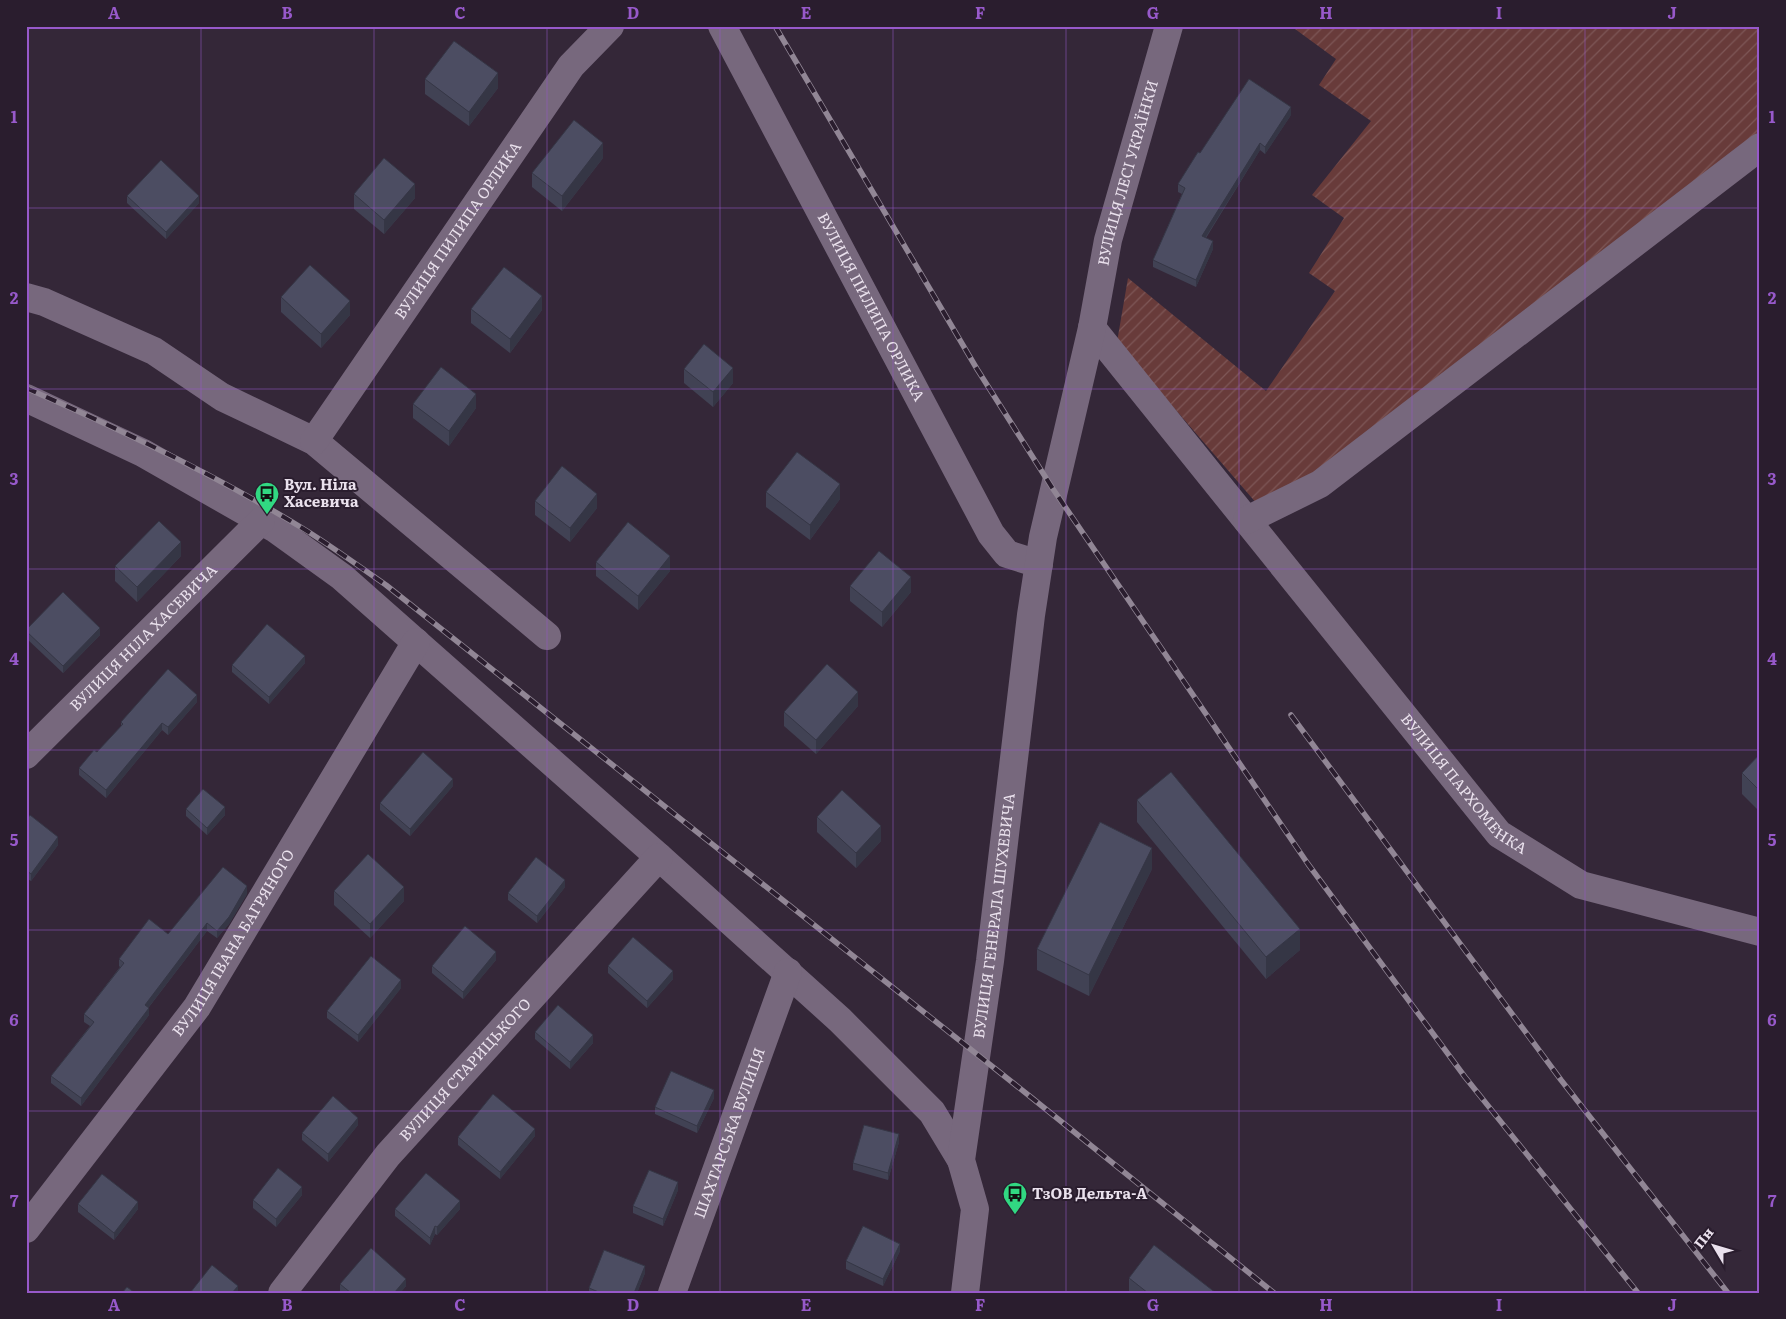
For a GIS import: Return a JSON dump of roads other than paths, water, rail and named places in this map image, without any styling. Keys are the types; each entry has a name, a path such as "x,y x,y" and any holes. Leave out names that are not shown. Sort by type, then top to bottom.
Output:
{"street":[{"name":"ВУЛИЦЯ ПИЛИПА ОРЛИКА","path":"314,441 571,66 610,26"},
{"name":"ВУЛИЦЯ ПИЛИПА ОРЛИКА","path":"722,26 990,534 1007,554 1039,564"},
{"name":"ВУЛИЦЯ ЛЕСІ УКРАЇНКИ","path":"1042,537 1093,325 1108,240 1169,26"},
{"path":"1247,520 1320,484 1760,148"},
{"path":"26,297 44,302 154,351 222,397 314,441 546,636"},
{"name":"ВУЛИЦЯ ПАРХОМЕНКА","path":"1093,325 1499,834 1581,884 1760,932"},
{"path":"26,398 143,453 274,528 342,577 660,857 840,1020 932,1112 961,1160"},
{"name":"ВУЛИЦЯ НІЛА ХАСЕВИЧА","path":"26,755 261,522"},
{"name":"ВУЛИЦЯ ГЕНЕРАЛА ШУХЕВИЧА","path":"965,1293 975,1209 961,1160 990,961 1031,614 1042,537"},
{"name":"ВУЛИЦЯ ІВАНА БАГРЯНОГО","path":"26,1229 197,1007 416,642"},
{"name":"ВУЛИЦЯ СТАРИЦЬКОГО","path":"282,1293 388,1155 660,857"},
{"name":"ШАХТАРСЬКА ВУЛИЦЯ","path":"672,1293 788,972"}],"railway":[{"path":"775,26 977,369 1053,489 1308,864 1465,1077 1638,1293"},
{"path":"26,388 134,437 239,491 307,531 386,585 1032,1098 1274,1293"},
{"path":"1291,715 1561,1080 1728,1293"}],"place":[{"name":"Вул. Ніла Хасевича","path":"267,515"},
{"name":"ТзОВ Дельта-А","path":"1015,1215"}]}
